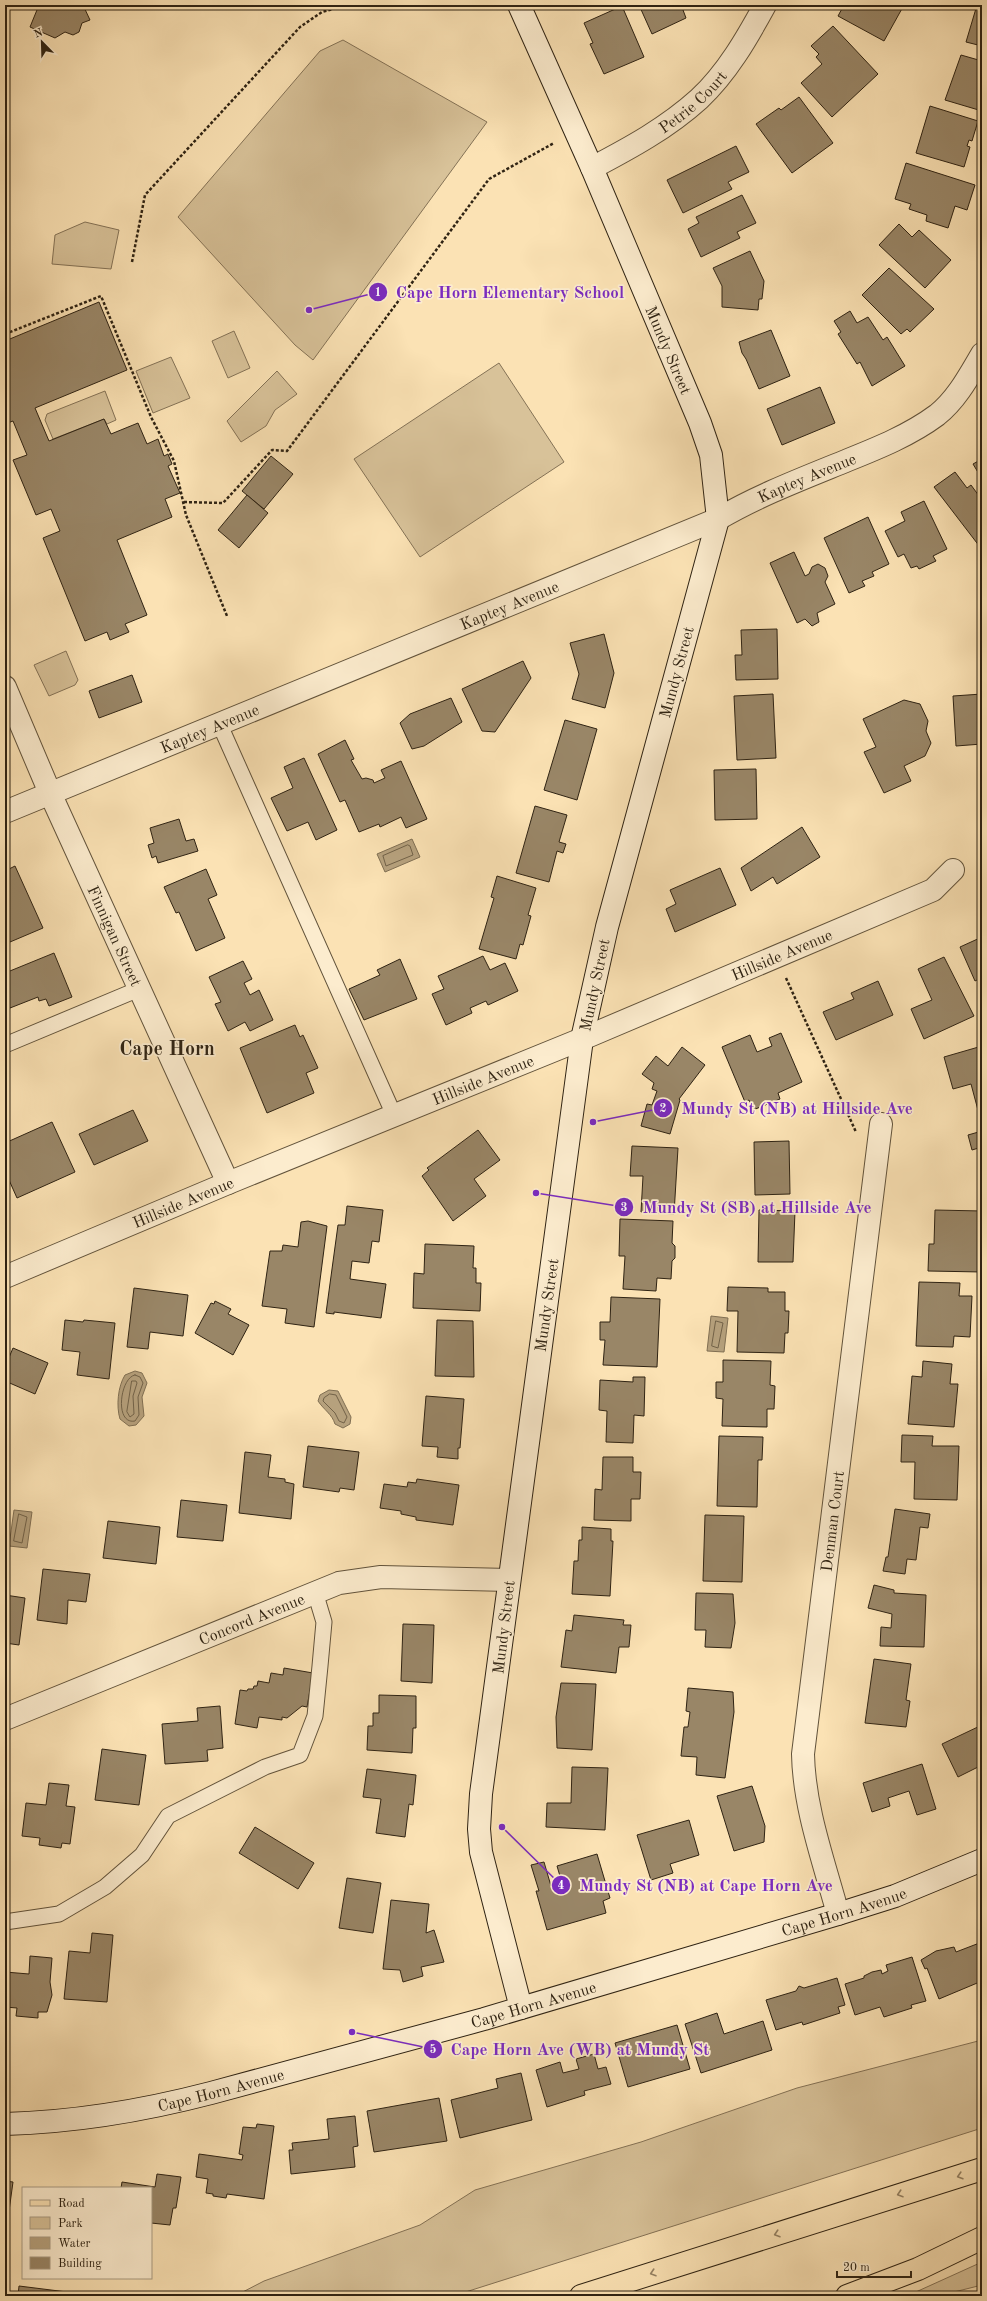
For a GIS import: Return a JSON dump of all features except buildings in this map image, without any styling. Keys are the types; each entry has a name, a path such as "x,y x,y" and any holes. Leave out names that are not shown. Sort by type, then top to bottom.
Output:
{"main road":[{"path":"581,2296 982,2169"},
{"path":"847,2296 918,2270 982,2238"}],"street":[{"name":"Mundy Street","path":"519,5 592,168 700,423 711,455 718,519 607,927 582,1040 509,1580 481,1794 478,1829 483,1862 521,2008"},
{"name":"Petrie Court","path":"592,168 663,128 700,98 732,58 766,5"},
{"name":"Kaptey Avenue","path":"5,812 718,519 755,499 875,449 910,432 937,414 952,400 982,354"},
{"name":"Finnigan Street","path":"5,687 50,793 228,1183"},
{"name":"Hillside Avenue","path":"5,1277 228,1183 582,1040 933,890 953,870"},
{"name":"Denman Court","path":"838,1914 808,1803 803,1775 803,1754 881,1124"},
{"name":"Concord Avenue","path":"5,1719 339,1583 381,1577 509,1580"},
{"name":"Cape Horn Avenue","path":"5,2124 91,2119 171,2104 521,2008 838,1914 895,1896 982,1860"}],"lane":[{"path":"220,723 394,1115"},
{"path":"5,1045 139,989"},
{"path":"5,1922 59,1914 105,1887 142,1855 168,1816 266,1767 300,1755 315,1716 321,1659 324,1622 315,1592"}],"path":[{"path":"132,262 145,195 300,27 322,12 347,5"},
{"path":"184,502 223,503 272,450 287,451 489,179 556,141"},
{"path":"5,334 101,296 151,417 174,462 186,515 227,616"},
{"path":"776,956 858,1137"}],"green space":[{"path":"343,40 487,122 313,360 295,345 178,217 320,51"},
{"path":"85,222 119,230 111,269 52,264 55,235"},
{"path":"234,331 250,368 228,378 212,341"},
{"path":"171,357 190,398 153,413 136,371"},
{"path":"499,363 564,462 420,557 354,459"},
{"path":"277,371 297,394 275,410 266,426 241,442 227,421"},
{"path":"105,391 116,420 107,424 104,419 53,439 45,420 47,414"},
{"path":"66,651 78,680 75,685 49,696 34,665"},
{"path":"982,2040 982,2128 453,2296 235,2296 264,2281 420,2225 475,2190 641,2142 797,2088"},
{"path":"982,2262 982,2285 938,2296 907,2296"}],"water":[{"path":"412,839 420,857 385,872 377,854"},
{"path":"711,1316 728,1318 724,1352 707,1351"},
{"path":"135,1371 142,1373 147,1383 142,1397 144,1416 136,1425 129,1426 120,1419 118,1396 125,1375"},
{"path":"329,1390 338,1391 351,1417 350,1424 343,1428 335,1424 332,1417 318,1401 320,1395"},
{"path":"14,1510 32,1512 27,1548 9,1546"}],"place":[{"name":"Cape Horn Elementary School","path":"309,310"},
{"name":"Mundy St (NB) at Hillside Ave","path":"593,1122"},
{"name":"Mundy St (SB) at Hillside Ave","path":"536,1193"},
{"name":"Mundy St (NB) at Cape Horn Ave","path":"502,1827"},
{"name":"Cape Horn Ave (WB) at Mundy St","path":"352,2032"}],"district":[{"name":"Cape Horn","path":"167,1048"}]}
